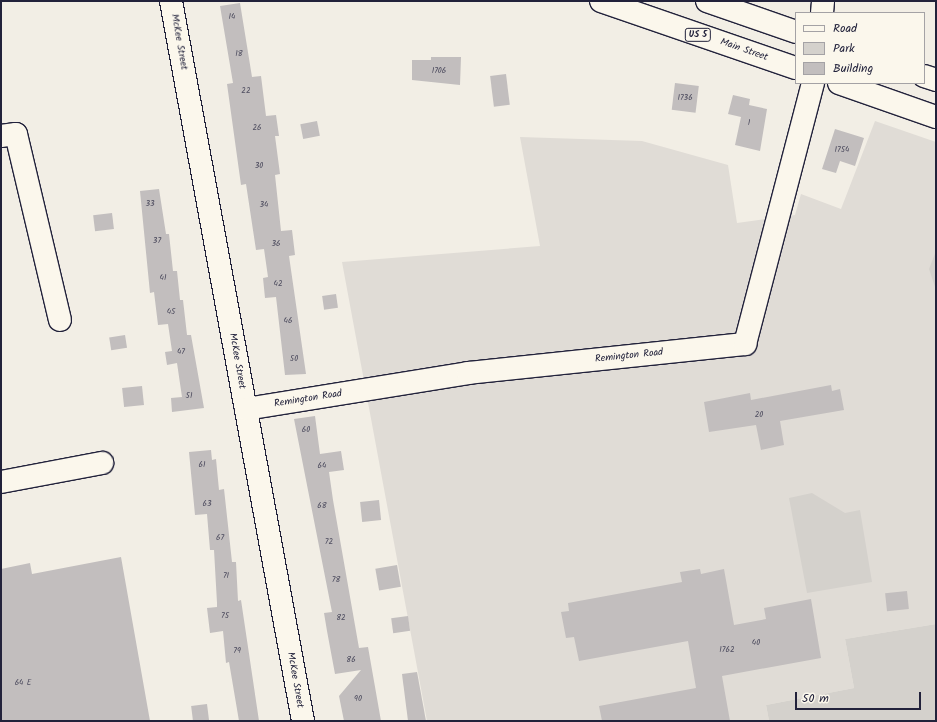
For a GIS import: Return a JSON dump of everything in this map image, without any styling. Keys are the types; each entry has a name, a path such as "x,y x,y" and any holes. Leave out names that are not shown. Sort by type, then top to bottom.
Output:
{"main road":[{"name":"McKee Street","path":"171,1 303,721"},
{"name":"Main Street","path":"600,1 795,68"},
{"path":"707,1 795,32"},
{"path":"822,12 824,1"},
{"path":"925,76 936,80"},
{"name":"Remington Road","path":"246,409 468,373 745,344 814,84"},
{"path":"842,84 936,117"},
{"path":"1,136 16,134 60,320"},
{"path":"1,482 102,462"}],"shaded area":[{"path":"875,121 936,142 936,624 845,639 854,688 766,705 769,721 427,721 342,262 540,246 520,137 642,141 728,165 737,223 795,215 801,194 841,209"}],"green space":[{"path":"936,251 936,290 929,269"},
{"path":"812,493 845,513 860,510 872,582 807,593 789,498"},
{"path":"936,624 936,721 769,721 766,705 854,688 845,639"}],"building":[{"path":"240,3 252,77 261,76 266,116 276,115 279,136 275,136 280,174 275,175 281,231 292,230 295,255 289,256 306,374 285,375 276,297 265,298 263,278 268,277 264,249 256,250 246,184 241,185 227,84 233,83 220,6"},
{"path":"431,57 461,57 460,85 412,80 412,60 431,60"},
{"path":"506,74 510,105 494,107 490,76"},
{"path":"675,83 699,86 696,113 672,110"},
{"path":"733,95 750,99 749,105 767,109 760,151 735,145 741,117 728,114"},
{"path":"317,121 320,136 303,139 300,124"},
{"path":"835,129 864,138 855,166 840,161 836,173 822,169"},
{"path":"159,189 166,234 169,234 173,271 177,271 180,300 183,300 187,335 191,335 204,408 172,412 171,398 182,397 177,363 167,365 165,352 172,351 168,324 158,325 154,292 150,293 140,191"},
{"path":"112,213 114,229 95,231 93,215"},
{"path":"336,294 338,308 324,310 322,296"},
{"path":"125,335 127,348 111,350 109,338"},
{"path":"831,385 832,391 840,389 844,410 780,421 784,445 761,450 756,425 709,432 704,402 750,393 751,400"},
{"path":"142,386 144,405 124,407 122,388"},
{"path":"315,416 320,454 341,451 344,470 329,472 333,500 359,648 368,647 381,721 344,721 339,696 361,670 335,674 327,631 324,613 332,612 294,419"},
{"path":"211,450 212,460 216,459 219,490 224,489 232,562 236,562 238,601 241,600 259,721 239,721 229,662 226,663 223,631 210,633 207,608 217,607 214,550 210,550 207,514 195,515 189,452"},
{"path":"379,500 381,520 362,522 360,502"},
{"path":"121,557 150,721 1,721 1,569 30,563 32,574"},
{"path":"397,565 401,587 379,590 375,569"},
{"path":"700,569 701,574 724,569 734,625 766,619 764,608 811,599 821,658 722,676 730,721 602,721 599,706 696,688 688,641 579,661 574,637 566,638 561,612 569,611 568,603 682,582 680,572"},
{"path":"907,591 909,609 887,611 885,593"},
{"path":"408,616 410,631 393,633 391,618"},
{"path":"417,672 426,721 408,721 402,674"},
{"path":"207,704 209,721 193,721 191,706"}]}
